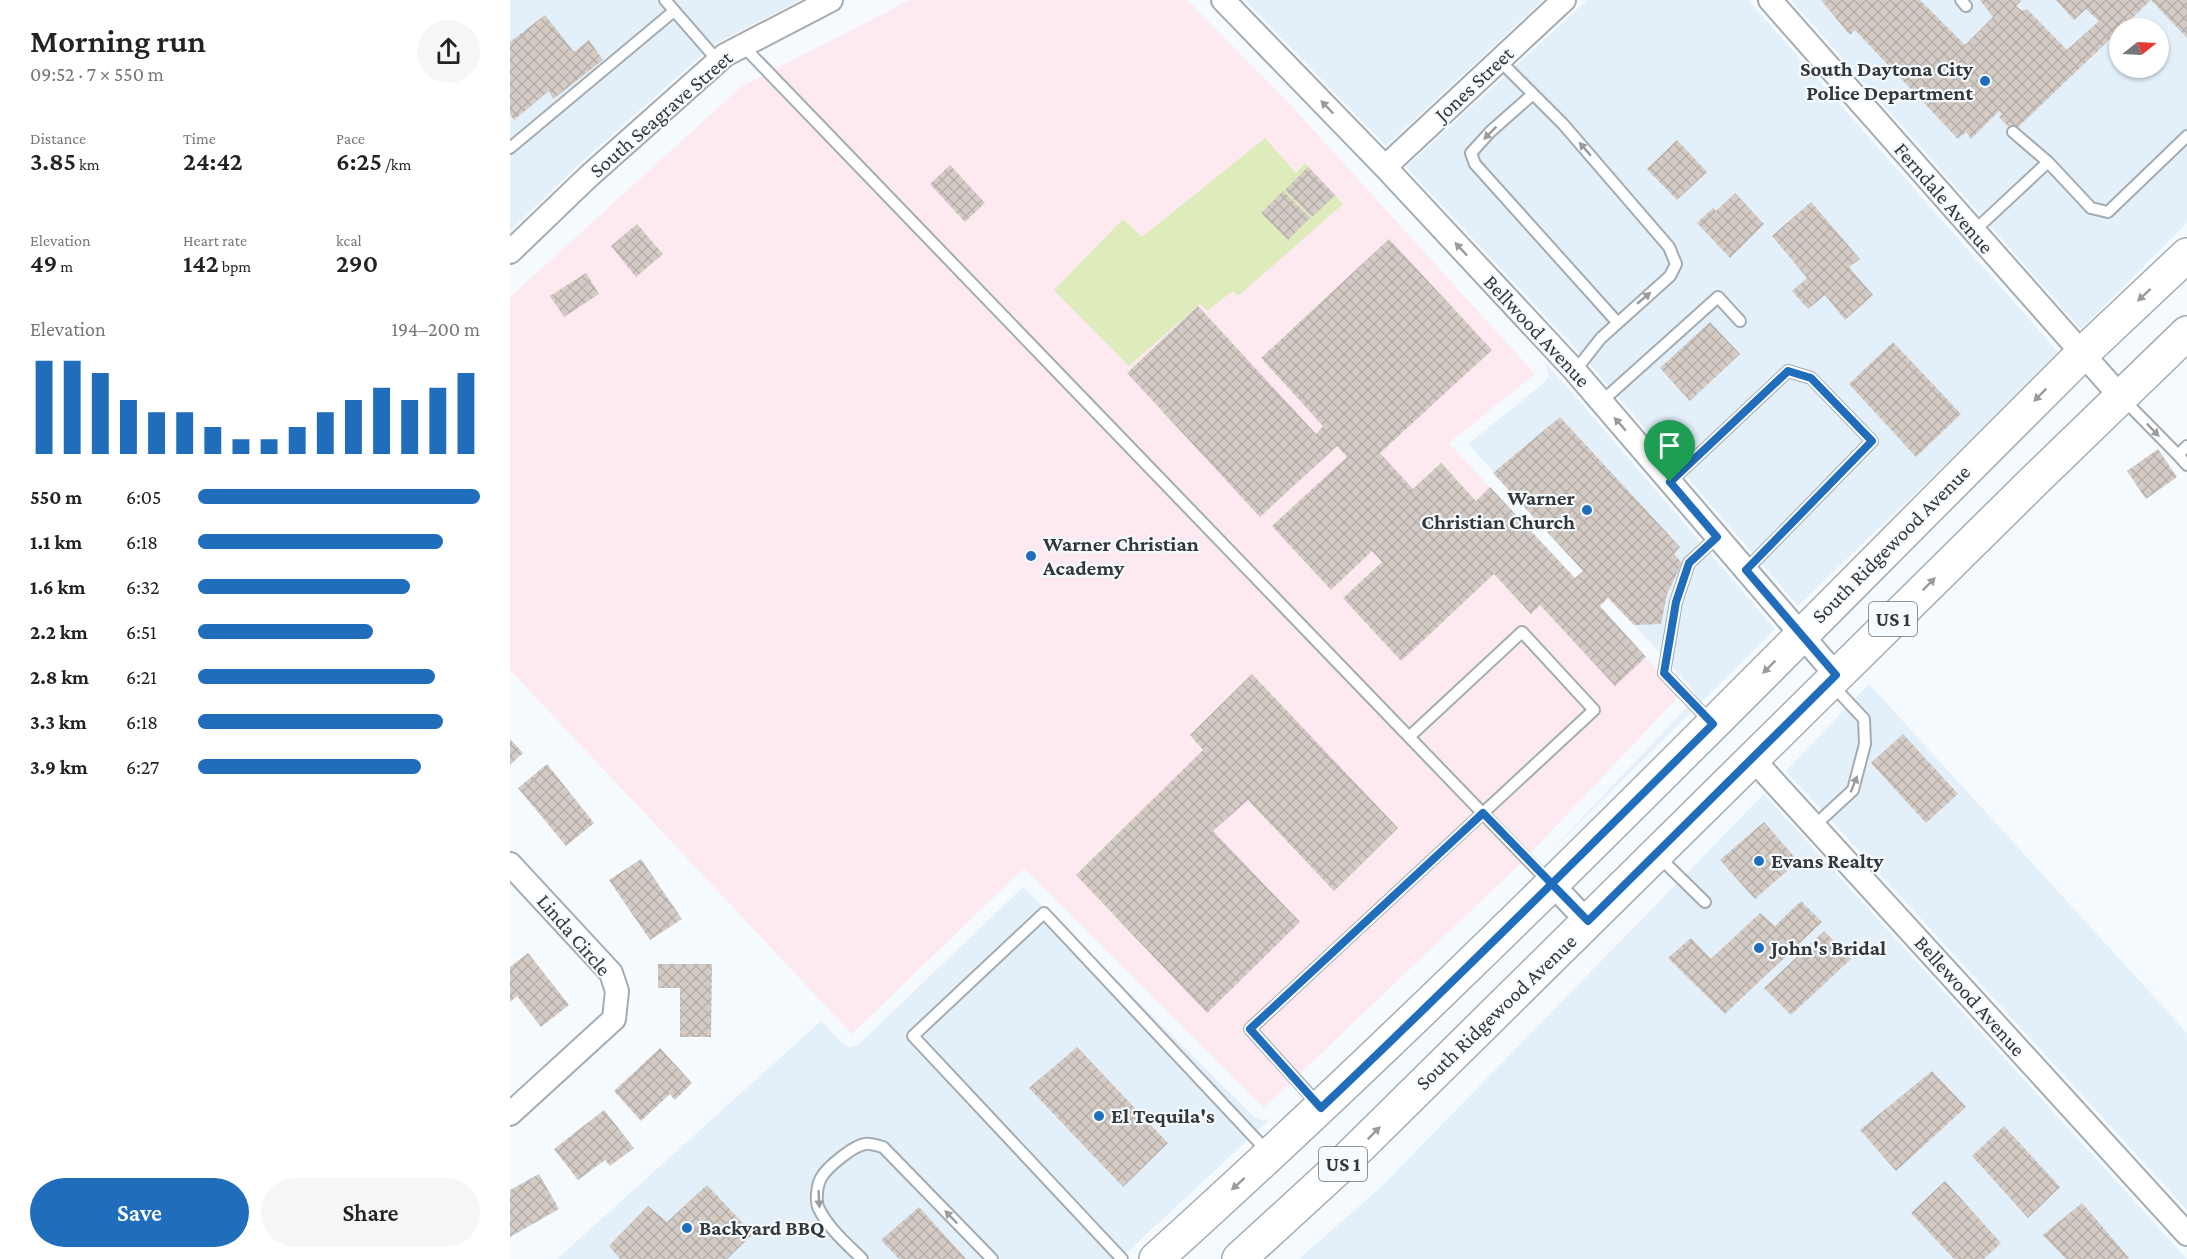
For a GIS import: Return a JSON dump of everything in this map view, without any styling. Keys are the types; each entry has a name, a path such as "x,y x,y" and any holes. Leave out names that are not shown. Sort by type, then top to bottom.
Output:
{"main road":[{"name":"South Ridgewood Avenue","path":"1156,1259 1271,1155 1433,1002 2082,354 2187,255"},
{"name":"South Ridgewood Avenue","path":"1239,1259 1336,1170 2120,396 2187,333"}],"street":[{"name":"South Seagrave Street","path":"510,252 589,176 724,55 831,0"},
{"name":"Bellwood Avenue","path":"1223,0 1384,167 1575,371 1801,634 1833,679"},
{"name":"Jones Street","path":"1384,167 1564,0"},
{"name":"Ferndale Avenue","path":"1770,0 2120,396"},
{"name":"Bellewood Avenue","path":"1752,758 2187,1234"},
{"name":"Linda Circle","path":"510,864 611,973 617,991 614,1019 510,1114"},
{"path":"1551,884 1588,921"}],"lane":[{"path":"665,0 718,61"},
{"path":"510,148 674,11"},
{"path":"742,46 1551,884"},
{"path":"1499,60 1563,124 1669,247 1676,264 1670,276 1600,338 1575,371"},
{"path":"1533,94 1490,132 1471,153 1474,164 1617,322"},
{"path":"2013,132 2048,162 2091,208 2108,212 2187,136"},
{"path":"1973,231 2048,162"},
{"path":"1601,402 1718,297 1740,321"},
{"path":"1670,482 1788,371 1811,378 1872,441 1746,570"},
{"path":"2120,396 2187,465"},
{"path":"2178,455 2187,446"},
{"path":"1713,724 1664,673 1676,602 1689,563 1717,537"},
{"path":"1321,1108 1250,1029 1594,710 1522,632 1409,737"},
{"path":"1815,826 1853,790 1865,744 1864,719 1833,679"},
{"path":"1656,853 1705,902"},
{"path":"1122,1259 913,1036 1044,913 1271,1155"},
{"path":"862,1259 836,1234 818,1208 817,1192 821,1178 828,1171 854,1148 866,1143 883,1147 992,1259"}],"shaded area":[{"path":"510,0 800,0 713,45 577,166 510,231"},
{"name":"Warner Christian Academy","path":"910,0 1187,0 1288,102 1535,374 1449,443 1680,695 1524,860 1264,1108 1024,868 852,1034 510,670 510,297 742,86"},
{"path":"1245,0 1543,0 1386,146"},
{"path":"1587,0 1748,0 2058,352 1798,606 1588,362 1406,167"},
{"path":"1791,0 2187,0 2187,223 2081,329"},
{"path":"1513,328 1562,381 1775,629 1544,858 1691,703 1695,695 1691,687 1468,444 1544,383 1549,376 1546,365"},
{"path":"1869,684 2187,1033 2187,1210 1786,771"},
{"path":"1764,794 2187,1259 1299,1259 1379,1189"},
{"path":"1023,887 1253,1116 1261,1120 1270,1119 1120,1259 557,1259 821,1021 844,1045 849,1047 858,1045"}],"green space":[{"path":"1265,138 1296,173 1305,163 1343,204 1238,296 1233,291 1207,311 1200,304 1129,366 1054,290 1123,219 1142,237"}],"building":[{"name":"South Daytona City Police Department","path":"1821,0 1920,0 1965,45 1993,17 1980,0 2020,0 2016,6 2022,11 2027,9 2067,50 2099,21 2086,9 2074,20 2056,0 2151,0 2132,18 2109,18 2109,40 2013,132 1999,117 2002,114 1999,111 1971,139 1966,132 1958,139 1855,30 1850,35"},
{"path":"2151,0 2187,0 2187,38 2169,18"},
{"path":"545,15 574,52 589,40 603,60 553,99 549,91 514,120 510,114 510,42"},
{"path":"1677,140 1707,172 1677,200 1647,169"},
{"path":"950,165 985,203 965,222 930,184"},
{"path":"1308,167 1335,195 1312,217 1285,190"},
{"path":"1283,191 1310,218 1288,240 1261,213"},
{"path":"1735,193 1764,224 1730,258 1697,223 1713,208 1716,211"},
{"path":"1811,202 1860,259 1849,267 1873,295 1845,320 1825,295 1808,309 1792,291 1807,278 1772,236"},
{"path":"637,224 663,254 636,277 611,246"},
{"path":"1389,239 1492,350 1380,453 1413,489 1441,463 1476,501 1490,487 1575,578 1583,571 1493,473 1560,417 1680,547 1674,554 1682,563 1667,594 1661,624 1634,625 1608,598 1600,606 1646,657 1615,686 1540,605 1531,614 1494,574 1401,661 1343,598 1382,562 1372,551 1331,590 1272,526 1347,457 1337,446 1260,517 1127,373 1198,306 1316,434 1323,426 1261,358"},
{"path":"586,273 599,294 564,317 550,296"},
{"path":"1710,322 1740,354 1690,401 1660,368"},
{"path":"1893,342 1961,414 1916,457 1849,384"},
{"path":"2158,449 2177,477 2146,499 2127,471"},
{"path":"1252,674 1398,828 1334,891 1248,800 1213,831 1300,922 1207,1013 1076,875 1203,750 1190,735"},
{"path":"1903,734 1958,794 1926,823 1871,763"},
{"path":"510,739 523,753 510,765"},
{"path":"547,764 594,823 566,846 518,788"},
{"name":"Evans Realty","path":"1764,822 1798,861 1755,899 1720,860"},
{"path":"641,859 682,919 650,940 609,880"},
{"name":"John's Bridal","path":"1801,901 1822,922 1725,1014 1668,958 1691,938 1711,959 1760,913 1775,926"},
{"path":"1824,931 1851,959 1791,1015 1764,988"},
{"path":"528,953 569,1005 541,1027 517,996 510,1002 510,967"},
{"path":"658,964 712,964 711,1037 680,1037 680,988 658,988"},
{"name":"El Tequila's","path":"1077,1047 1168,1143 1123,1187 1029,1088"},
{"path":"660,1048 692,1083 675,1100 670,1094 641,1121 614,1091"},
{"path":"1932,1071 1966,1107 1896,1171 1860,1130"},
{"path":"604,1110 634,1148 610,1166 605,1160 578,1180 554,1149"},
{"path":"2004,1126 2060,1187 2028,1218 1972,1156"},
{"path":"539,1174 559,1209 510,1237 510,1190"},
{"path":"1945,1181 2001,1243 1984,1259 1954,1259 1911,1213"},
{"name":"Backyard BBQ","path":"707,1185 753,1234 727,1259 620,1259 609,1246 648,1206 667,1222"},
{"path":"2082,1203 2129,1258 2066,1259 2043,1235"},
{"path":"919,1207 966,1259 899,1259 881,1240"}],"place":[{"name":"South Daytona City Police Department","path":"1985,81"},
{"name":"Warner Christian Church","path":"1587,510"},
{"name":"Warner Christian Academy","path":"1031,556"},
{"name":"Evans Realty","path":"1759,861"},
{"name":"John's Bridal","path":"1759,948"},
{"name":"El Tequila's","path":"1099,1116"},
{"name":"Backyard BBQ","path":"687,1228"}],"route":[{"path":"1670,482 1717,537 1689,563 1676,602 1664,673 1713,724 1551,884 1433,1002 1321,1108 1250,1029 1483,813 1551,884 1588,921 1836,675 1746,570 1872,441 1811,378 1788,371 1670,482"}]}
